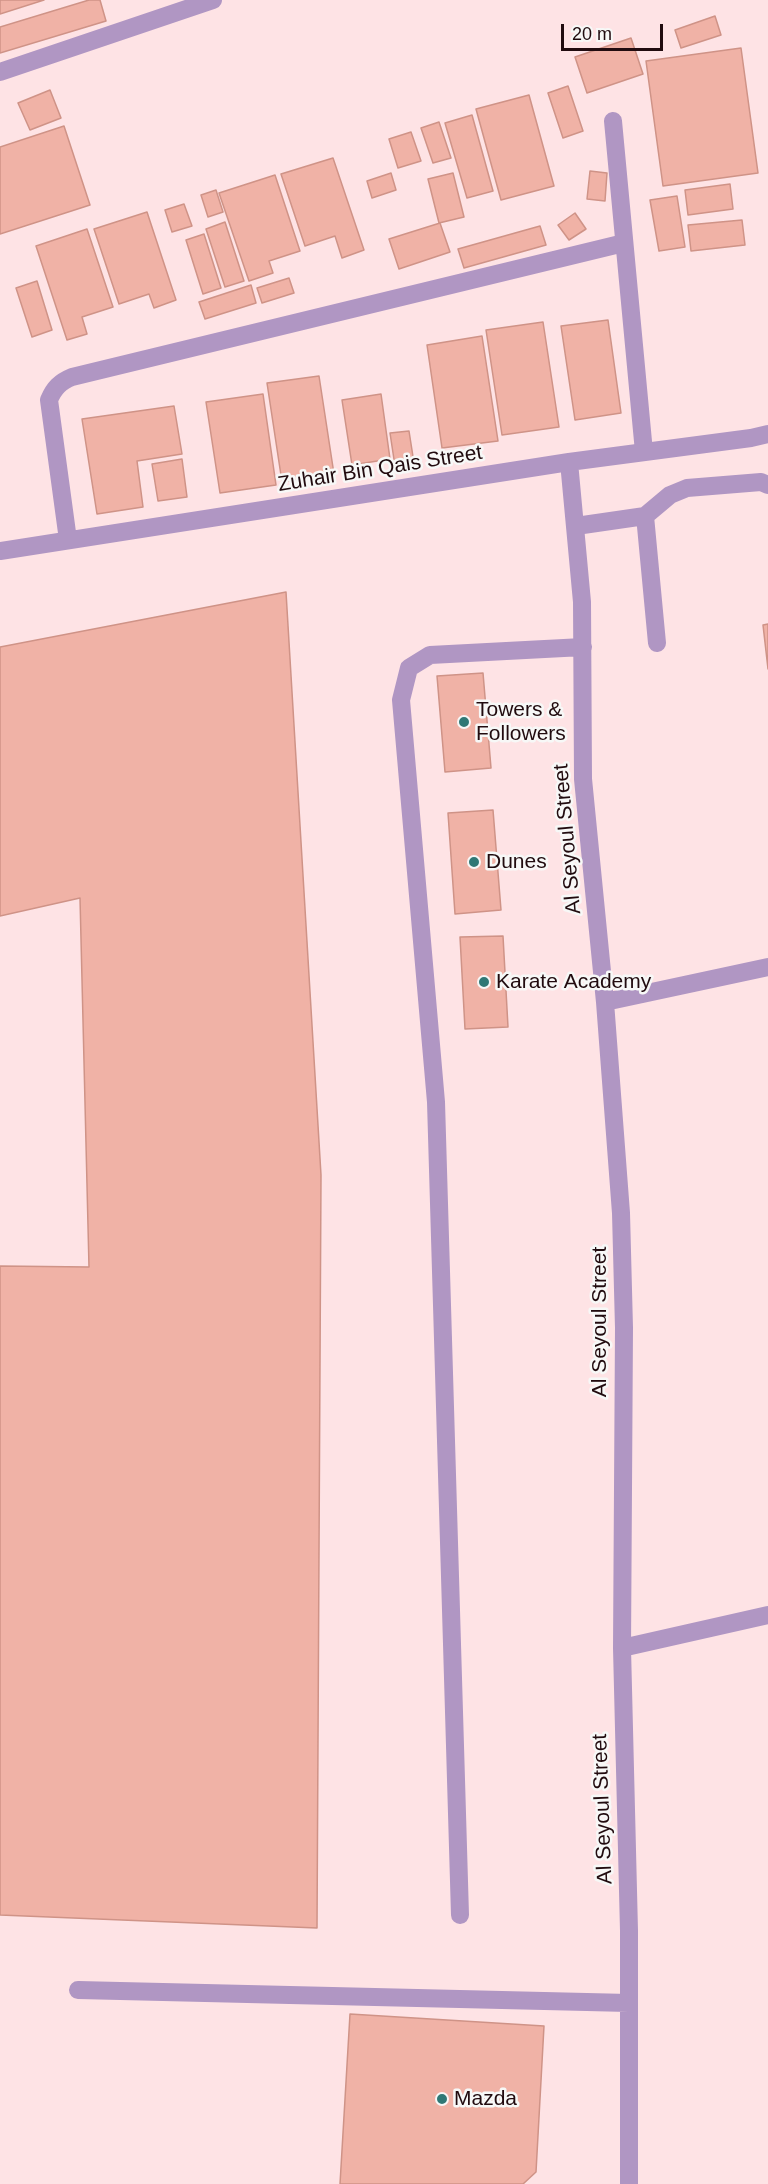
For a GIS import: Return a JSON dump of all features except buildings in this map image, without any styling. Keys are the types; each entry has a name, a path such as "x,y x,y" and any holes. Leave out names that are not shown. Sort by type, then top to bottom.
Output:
{"street":[{"path":"0,72 213,0"},
{"path":"613,122 644,452"},
{"path":"68,540 50,400 61,381 624,243"},
{"name":"Zuhair Bin Qais Street","path":"0,551 569,462 768,434"},
{"name":"Al Seyoul Street","path":"569,462 576,526 583,647 583,779 604,1002 622,1236 624,1328 622,1648 629,1930 628,2184"},
{"path":"576,526 645,516 670,495 687,488 761,482 768,485"},
{"path":"645,516 657,643"},
{"path":"460,1915 436,1102 401,700 409,668 430,655 583,647"},
{"path":"604,1002 768,967"},
{"path":"622,1648 768,1615"},
{"path":"78,1990 629,2003"}],"place":[{"name":"Towers & Followers","path":"464,722"},
{"name":"Dunes","path":"474,862"},
{"name":"Karate Academy","path":"484,982"},
{"name":"Mazda","path":"442,2099"}]}
